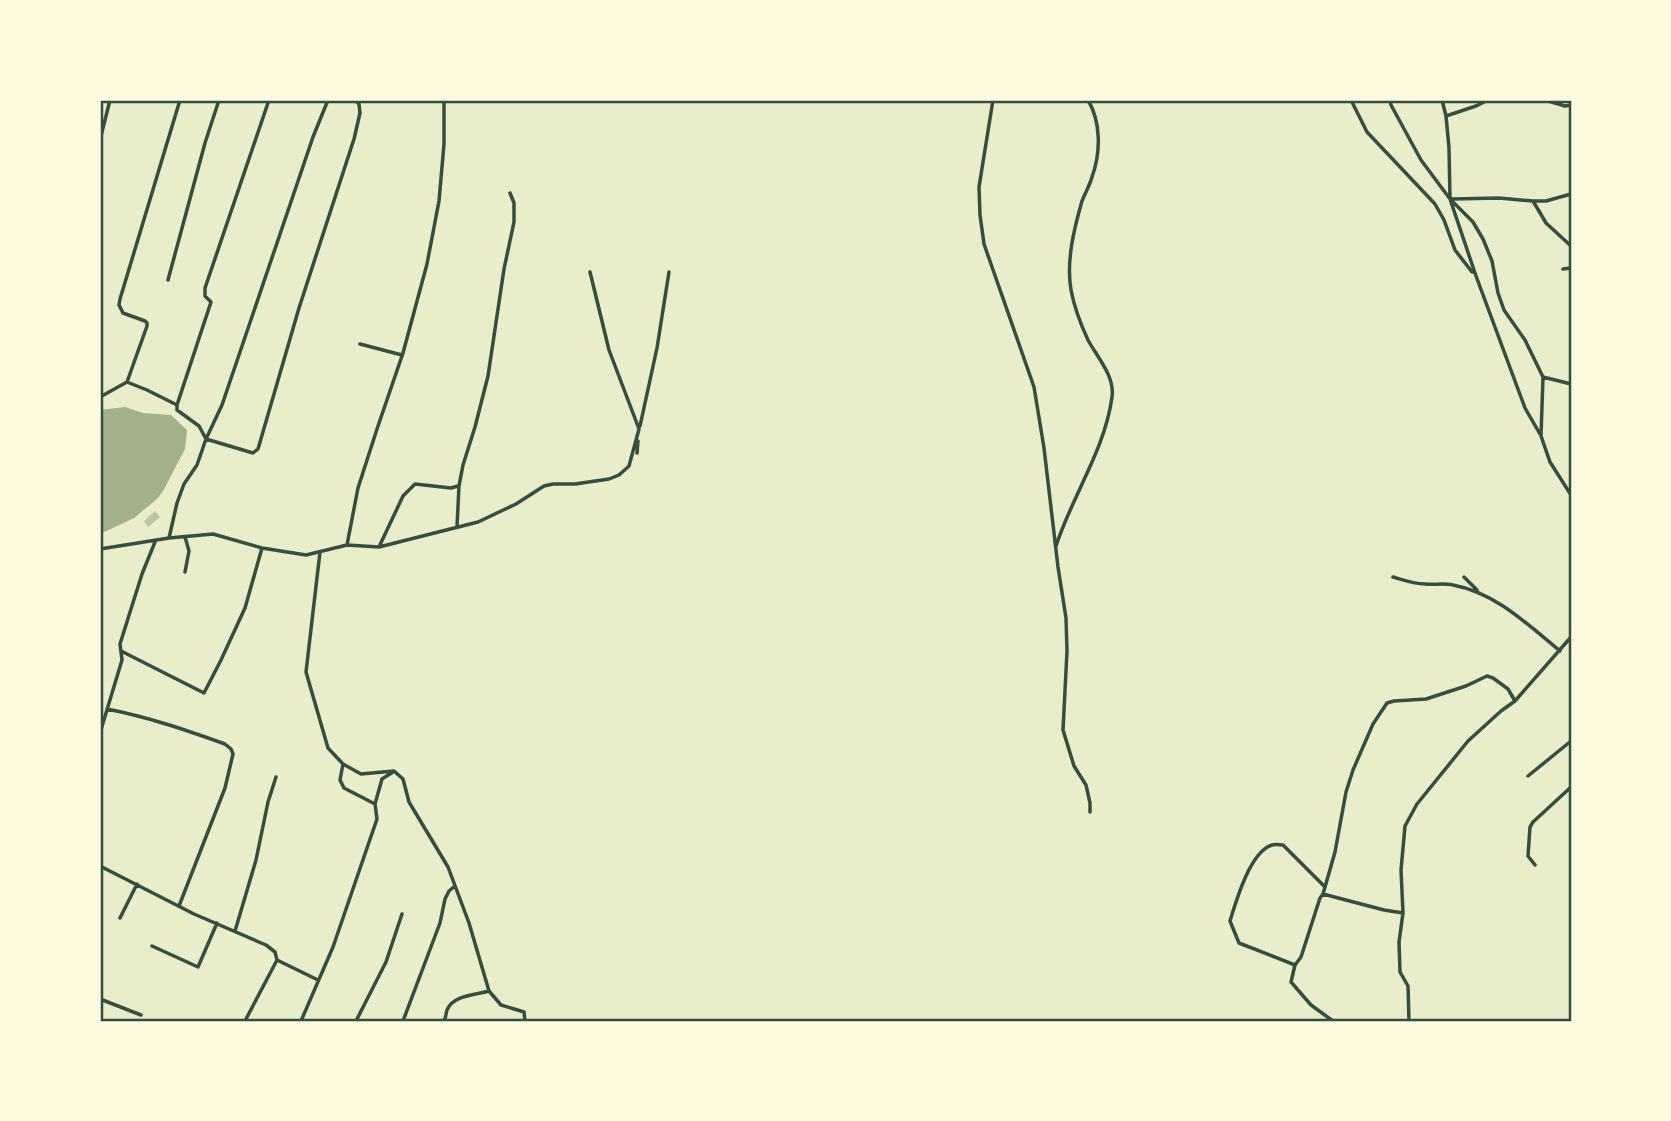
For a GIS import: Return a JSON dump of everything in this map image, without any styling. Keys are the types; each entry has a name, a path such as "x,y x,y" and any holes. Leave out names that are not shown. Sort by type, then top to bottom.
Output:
{"street":[{"path":"100,141 110,100"},
{"path":"100,397 127,382 147,323 123,313 120,299 180,100"},
{"path":"168,280 219,100"},
{"path":"269,100 205,288 205,296 211,302 177,405 177,410 199,426 206,439 253,453 258,449 299,308 354,139 360,113 358,101"},
{"path":"169,538 184,484 197,465 222,405 328,100"},
{"path":"347,545 358,488 402,355 427,264 439,201 444,144 444,100"},
{"path":"993,100 979,187 980,215 985,244 1034,387 1066,618 1063,730 1074,766 1086,785 1090,812"},
{"path":"1056,548 1064,522 1107,425 1113,394 1110,377 1088,338 1072,294 1068,272 1082,200 1093,175 1099,136 1094,111 1088,100"},
{"path":"1351,100 1367,132 1435,204 1455,250 1476,276"},
{"path":"1390,100 1421,160 1450,199 1473,222 1483,239 1492,261 1504,310 1525,340 1543,377 1541,436"},
{"path":"1442,100 1449,148 1450,199 1525,408 1541,436 1550,462 1571,495"},
{"path":"1446,116 1488,100"},
{"path":"1545,100 1564,106 1571,105"},
{"path":"457,527 459,485 488,376 514,222 514,203 510,193"},
{"path":"1450,199 1546,201 1571,194"},
{"path":"1533,201 1546,223 1571,246"},
{"path":"1563,269 1571,268"},
{"path":"590,272 609,349 639,429 637,453"},
{"path":"100,549 213,534 262,548 306,555 347,545 379,547 478,522 516,504 544,486 597,482 619,475 629,466 639,429 657,348 669,272"},
{"path":"360,344 402,355"},
{"path":"1543,377 1571,384"},
{"path":"127,382 177,405"},
{"path":"379,547 403,496 415,484 451,488 459,485"},
{"path":"185,537 189,551 185,572"},
{"path":"100,733 122,660 120,643 142,574 156,541"},
{"path":"121,651 204,693 245,608 262,548"},
{"path":"320,552 306,672 328,748 343,764 361,774 394,771 403,779 409,802 448,867 469,923 489,991 501,1005 524,1012 525,1021"},
{"path":"1464,576 1478,591"},
{"path":"1393,577 1424,584 1450,584 1478,591 1515,614 1560,651"},
{"path":"1409,1021 1408,986 1400,972 1398,942 1403,913 1401,870 1405,826 1417,804 1468,741 1516,701 1571,637"},
{"path":"1333,1021 1311,1005 1291,982 1323,894 1335,852 1346,792 1373,724 1387,703 1426,699 1487,676 1508,689 1516,701"},
{"path":"107,709 177,726 232,749 225,788 178,906"},
{"path":"1528,776 1571,741"},
{"path":"343,764 340,780 344,788 375,804"},
{"path":"302,1021 333,947 377,819 375,804 382,779 394,771"},
{"path":"235,931 276,777"},
{"path":"1535,865 1528,856 1530,827 1571,787"},
{"path":"1295,965 1239,943 1230,921 1243,881 1261,852 1272,845 1283,845 1325,886"},
{"path":"100,866 178,906 266,945 275,952 277,960 245,1021"},
{"path":"120,918 137,884"},
{"path":"403,1021 440,923 445,899 455,886"},
{"path":"1323,894 1403,913"},
{"path":"356,1021 386,962 402,914"},
{"path":"152,946 198,967 217,923"},
{"path":"277,960 318,980"},
{"path":"444,1021 448,1007 455,1000 489,991"},
{"path":"100,999 141,1015"}],"shaded area":[{"path":"125,407 143,413 171,415 187,430 185,449 157,499 134,518 100,534 100,410"}],"building":[{"path":"155,511 160,517 148,527 144,521"}]}
